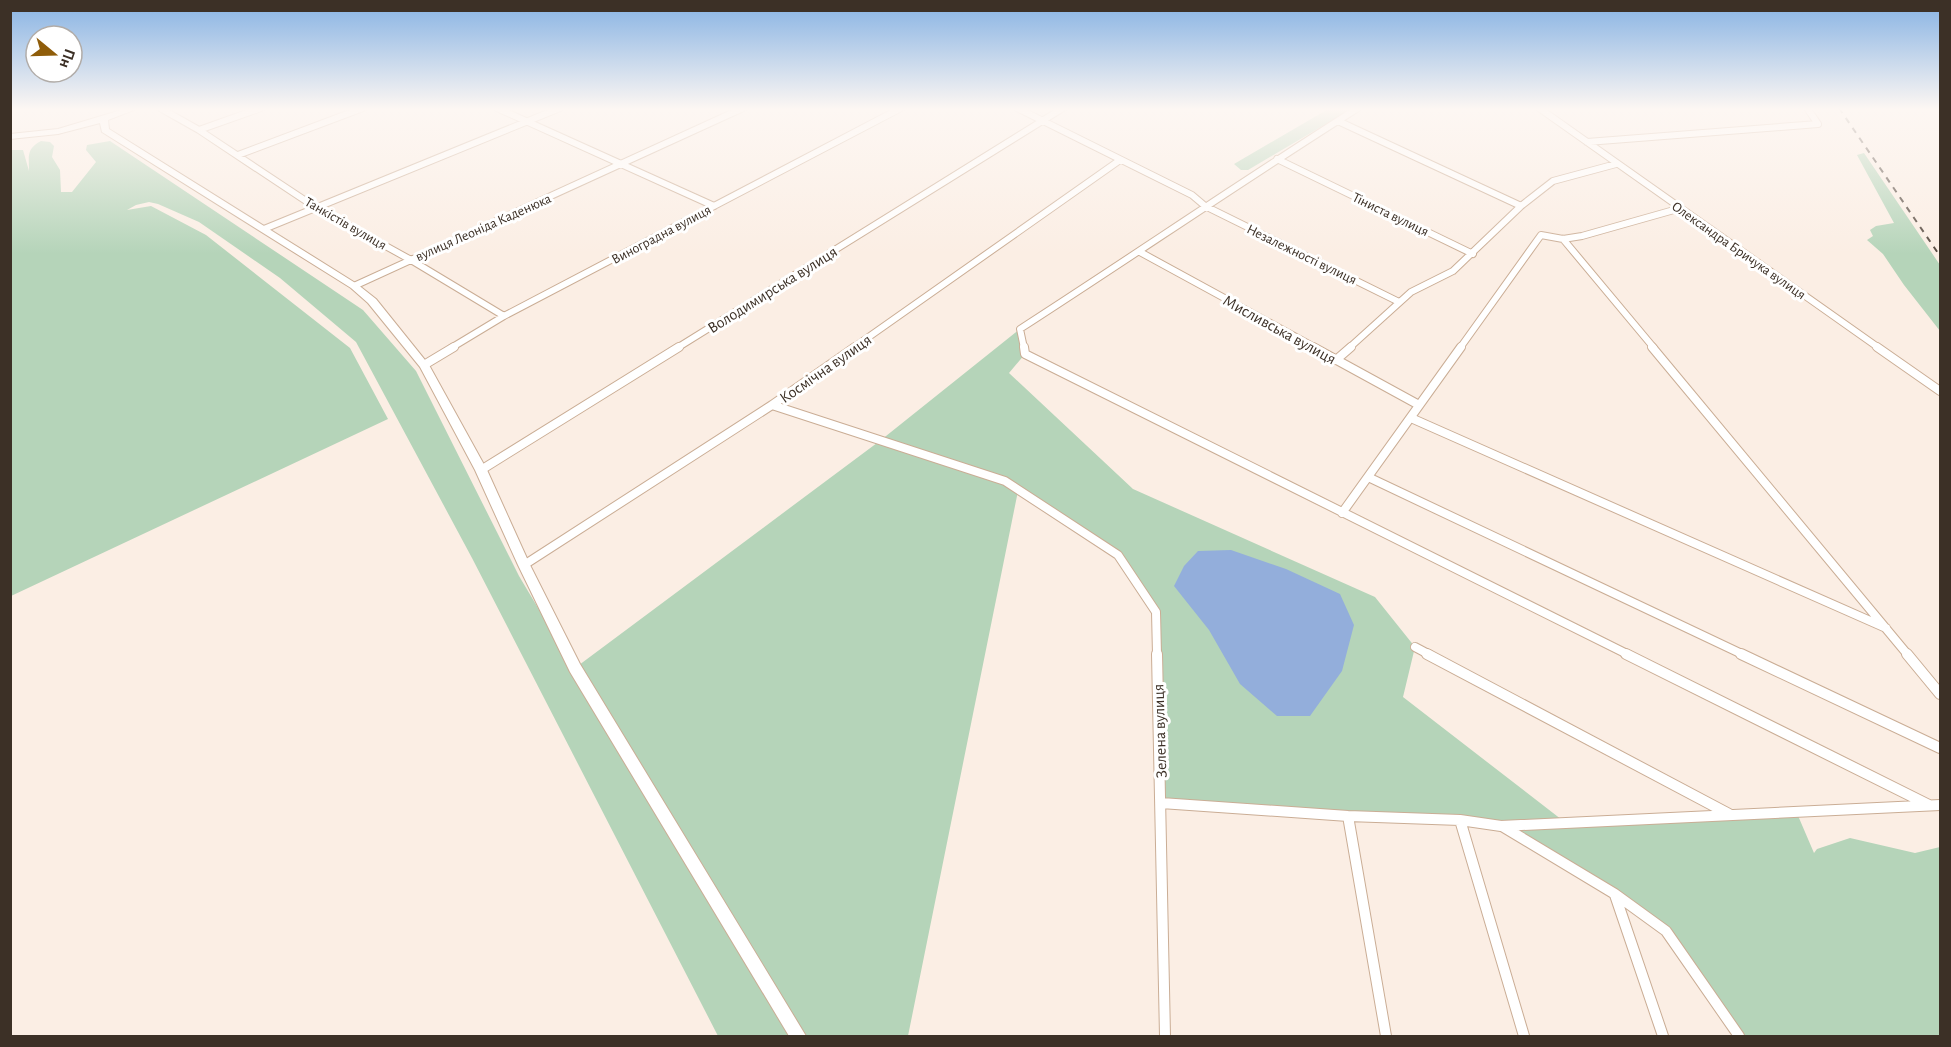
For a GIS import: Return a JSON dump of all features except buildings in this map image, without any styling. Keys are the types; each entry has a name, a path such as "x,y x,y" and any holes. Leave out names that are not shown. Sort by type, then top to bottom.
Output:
{"street":[{"path":"145,157 354,286 372,301 424,365 481,471 575,668 798,1036"},
{"name":"Танкістів вулиця","path":"241,157 315,207 411,260 504,316"},
{"path":"264,229 439,157"},
{"path":"606,157 714,206"},
{"name":"вулиця Леоніда Каденюка","path":"354,286 637,157"},
{"name":"Виноградна вулиця","path":"424,365 504,316 808,157"},
{"name":"Володимирська вулиця","path":"481,471 983,157"},
{"name":"Незалежності вулиця","path":"1114,157 1192,195 1205,206 1399,302"},
{"path":"1281,157 1140,252 1020,329 1025,354 1935,805"},
{"path":"1414,157 1521,206"},
{"name":"Олександра Бричука вулиця","path":"1607,157 1941,392"},
{"name":"Тіниста вулиця","path":"1277,159 1473,254"},
{"name":"Космічна вулиця","path":"524,565 772,405 1120,160"},
{"path":"1336,360 1411,292 1453,271 1521,206 1553,181 1616,164"},
{"path":"1342,513 1541,235 1563,238 1582,236 1681,208"},
{"path":"1563,238 1941,694"},
{"name":"Мисливська вулиця","path":"1140,252 1419,405"},
{"name":"Зелена вулиця","path":"772,405 994,477 1019,490 1118,555 1156,612 1165,1036"},
{"path":"1411,418 1889,629"},
{"path":"1368,477 1941,748"},
{"path":"1416,647 1730,814"},
{"path":"1161,803 1348,816 1460,820 1501,826 1935,805"},
{"path":"1348,816 1386,1036"},
{"path":"1460,820 1524,1036"},
{"path":"1501,826 1615,894 1666,931 1739,1036"},
{"path":"1615,894 1663,1036"}],"green space":[{"path":"10,157 25,157 29,171 29,157 52,157 60,170 61,192 72,192 96,162 92,157 134,157 363,310 416,371 519,576 793,1036 718,1036 472,558 356,342 280,278 199,222 158,204 149,202 127,210 151,206 206,235 350,348 388,419 11,596"},
{"path":"1246,157 1270,157 1248,170 1241,170 1234,164"},
{"path":"1858,157 1867,157 1940,265 1940,331 1883,254 1867,240 1873,236 1870,230 1876,226 1894,223"},
{"path":"1020,329 1025,354 1009,373 1133,489 1375,597 1415,647 1403,697 1566,823 1796,811 1814,853 1817,849 1850,838 1915,853 1940,847 1940,1036 1739,1036 1666,931 1501,826 1161,803 1156,612 1118,555 1018,491 908,1036 798,1036 575,668 881,440"}],"water":[{"path":"1231,550 1286,569 1340,594 1354,625 1342,671 1310,716 1277,716 1240,684 1209,630 1174,586 1184,566 1198,551"}],"railway":[{"path":"1872,157 1940,256"}]}
